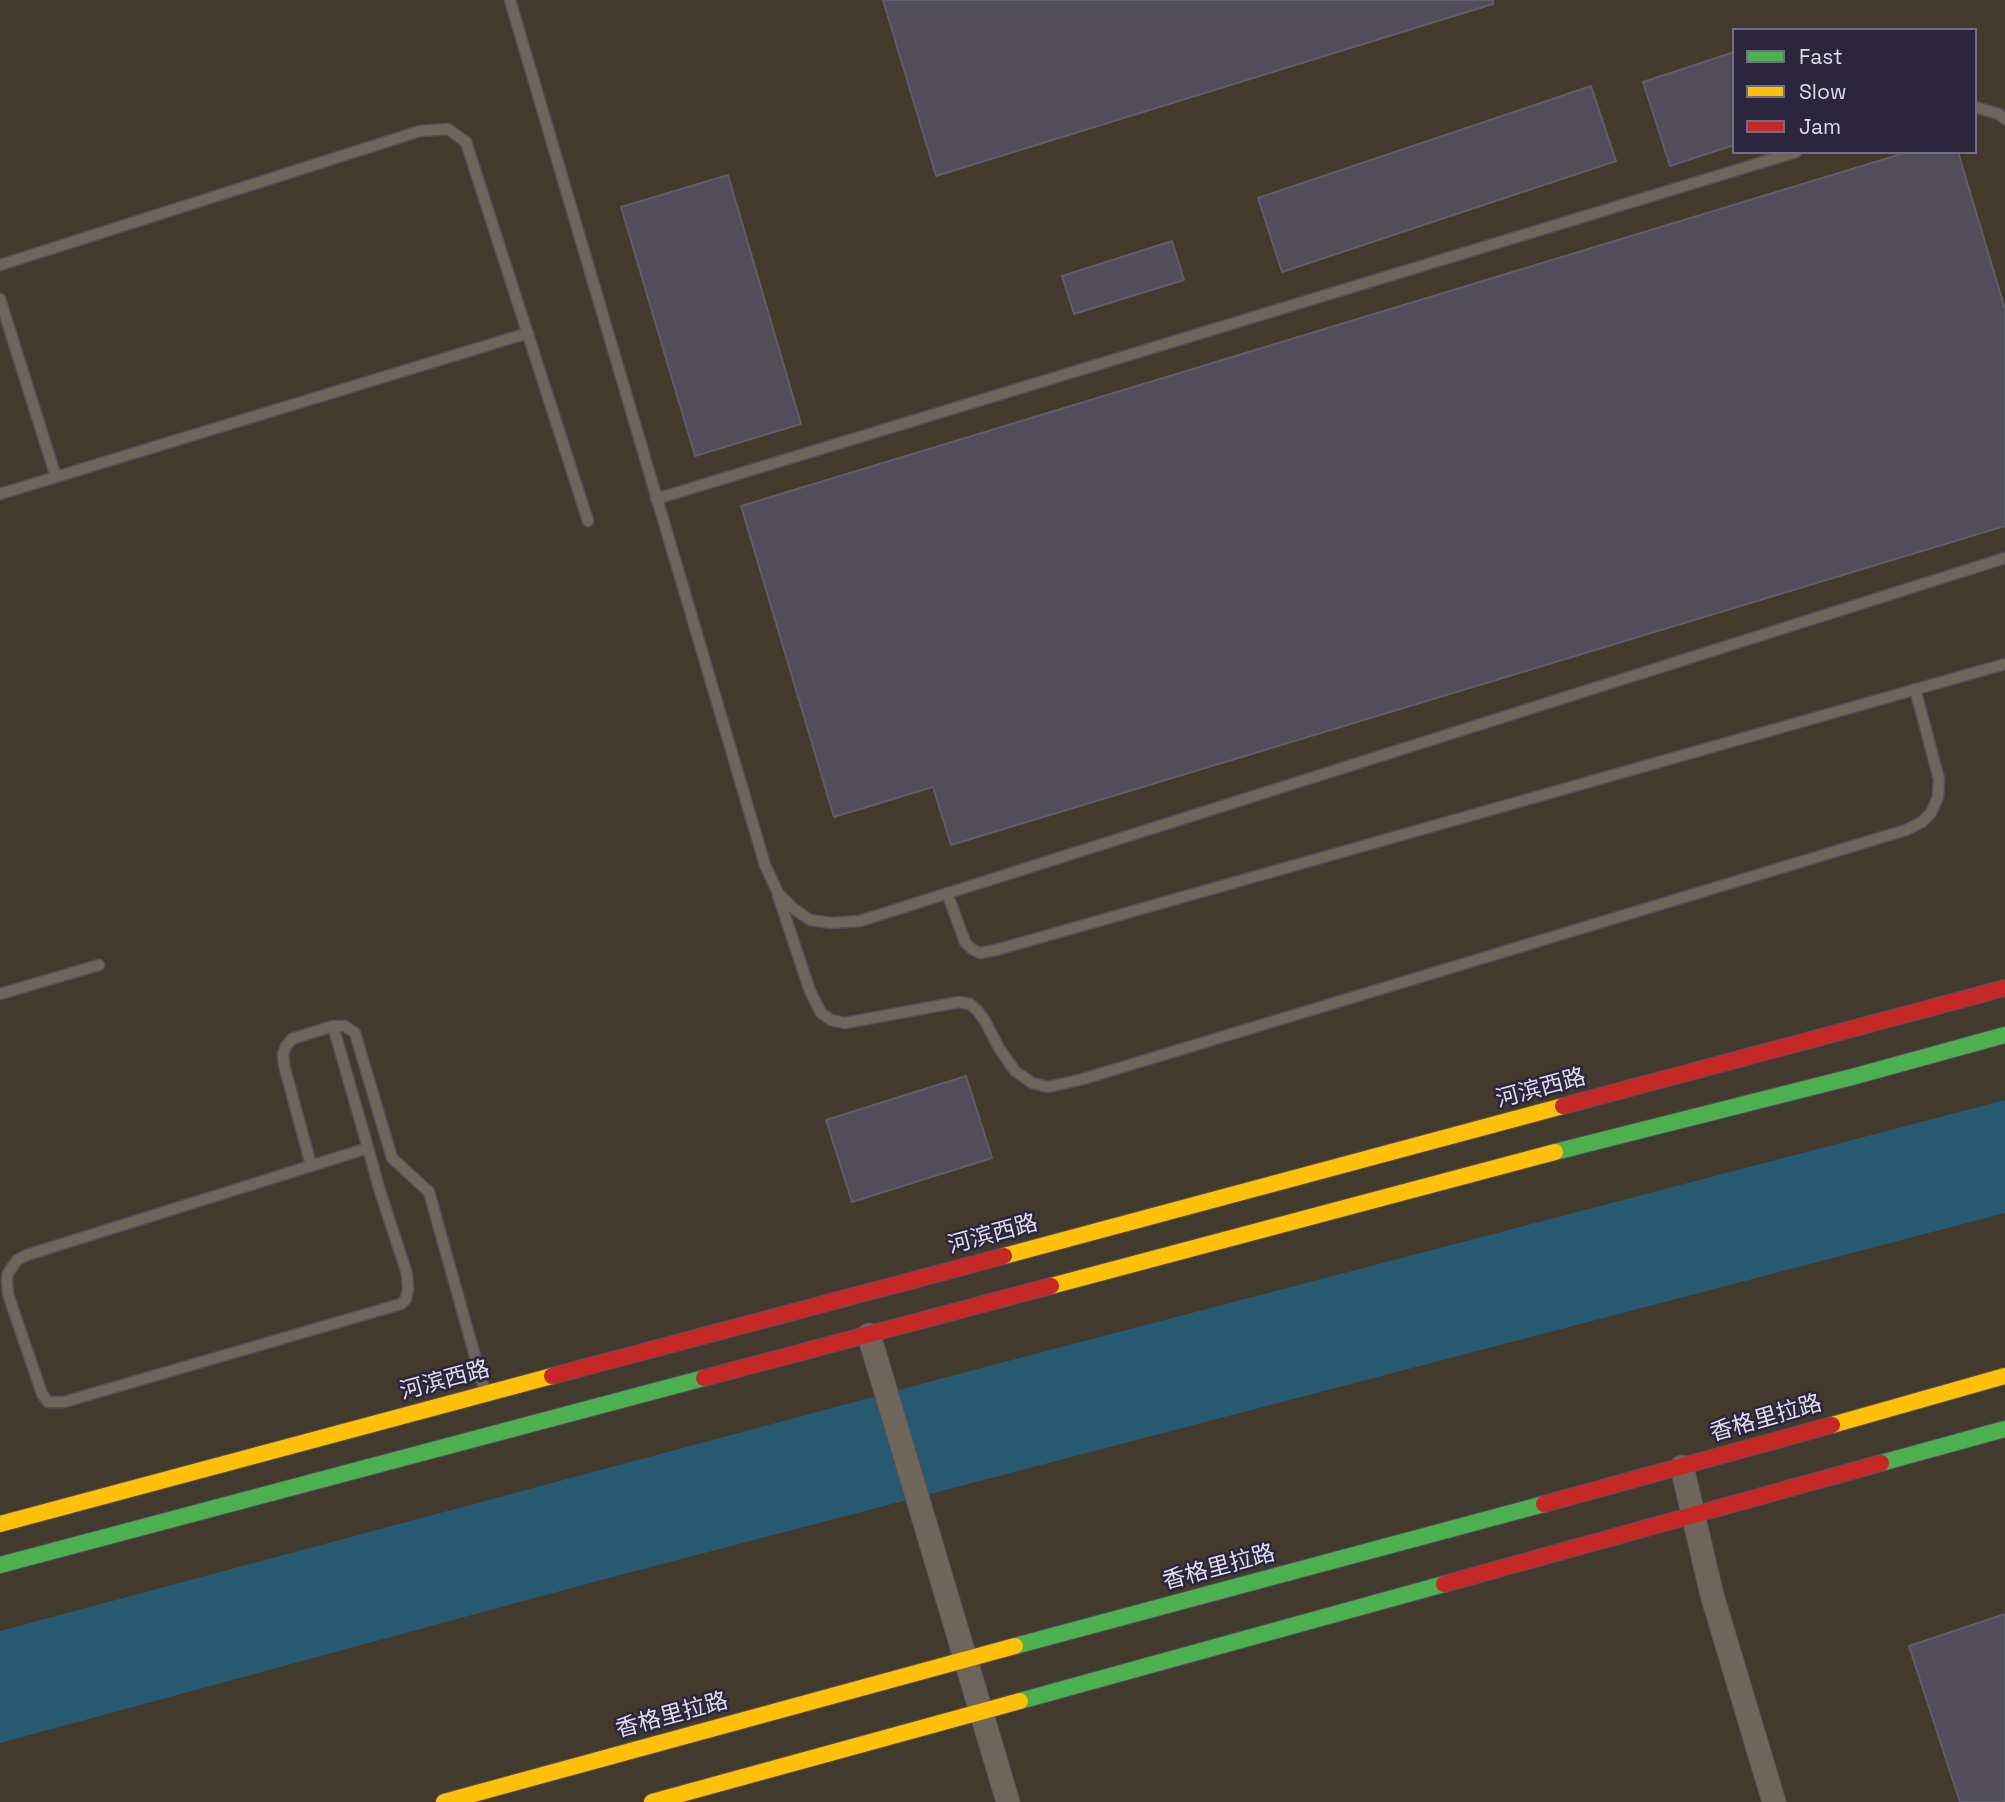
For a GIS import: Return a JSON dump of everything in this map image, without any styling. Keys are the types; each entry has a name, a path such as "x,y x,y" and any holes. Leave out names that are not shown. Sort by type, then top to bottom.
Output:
{"street":[{"name":"河滨西路","path":"0,1524 2002,989"},
{"path":"0,1565 2005,1035"},
{"path":"869,1335 1008,1802"},
{"name":"香格里拉路","path":"444,1802 2005,1376"},
{"path":"652,1802 2005,1429"},
{"path":"1682,1466 1712,1595 1774,1802"}],"lane":[{"path":"510,0 765,865 778,893 810,991 821,1013 831,1020 845,1023 959,1002 970,1004 985,1021 1015,1072 1032,1083 1048,1087 1083,1079 1914,826 1931,813 1938,797 1939,779 1915,690"},
{"path":"1977,108 2000,114 2005,119"},
{"path":"0,265 420,131 448,130 466,142 588,521"},
{"path":"656,499 1789,154"},
{"path":"0,299 56,477"},
{"path":"0,494 528,333"},
{"path":"778,893 810,920 831,923 860,921 2005,558"},
{"path":"947,893 965,942 980,953 996,950 2005,664"},
{"path":"0,995 99,965"},
{"path":"311,1164 283,1055 292,1039 333,1026 345,1026 355,1033 392,1158 429,1192 485,1394"},
{"path":"333,1026 407,1274 406,1299 401,1304 57,1403 48,1402 41,1394 4,1296 8,1273 17,1260 368,1147"}],"shaded area":[{"path":"0,0 2005,0 2005,1802 0,1802"}],"water":[{"path":"2005,1100 2005,1213 601,1580 0,1743 0,1631 966,1372"}],"building":[{"path":"883,0 1493,0 1493,4 936,176"},
{"path":"1732,53 1732,146 1670,166 1643,82"},
{"path":"1591,86 1616,161 1282,272 1258,198"},
{"path":"1901,154 1959,154 2005,309 2005,526 951,845 933,787 834,817 741,506"},
{"path":"728,175 801,424 695,456 621,207"},
{"path":"1172,241 1184,280 1074,314 1062,276"},
{"path":"966,1076 992,1158 852,1202 826,1120"},
{"path":"2005,1614 2005,1802 1960,1802 1909,1646"}],"traffic: fast":[{"path":"1555,1152 1852,1077 2005,1035"},
{"path":"0,1565 704,1378"},
{"path":"1881,1463 2005,1429"},
{"path":"1015,1646 1544,1504"},
{"path":"1020,1701 1444,1584"}],"traffic: slow":[{"path":"1004,1256 1563,1106"},
{"path":"1051,1286 1555,1152"},
{"path":"0,1524 552,1376"},
{"path":"1832,1425 2005,1376"},
{"path":"444,1802 1015,1646"},
{"path":"652,1802 1020,1701"}],"traffic: jam":[{"path":"1563,1106 2005,988"},
{"path":"552,1376 1004,1256"},
{"path":"704,1378 1051,1286"},
{"path":"1544,1504 1832,1425"},
{"path":"1444,1584 1881,1463"}]}
